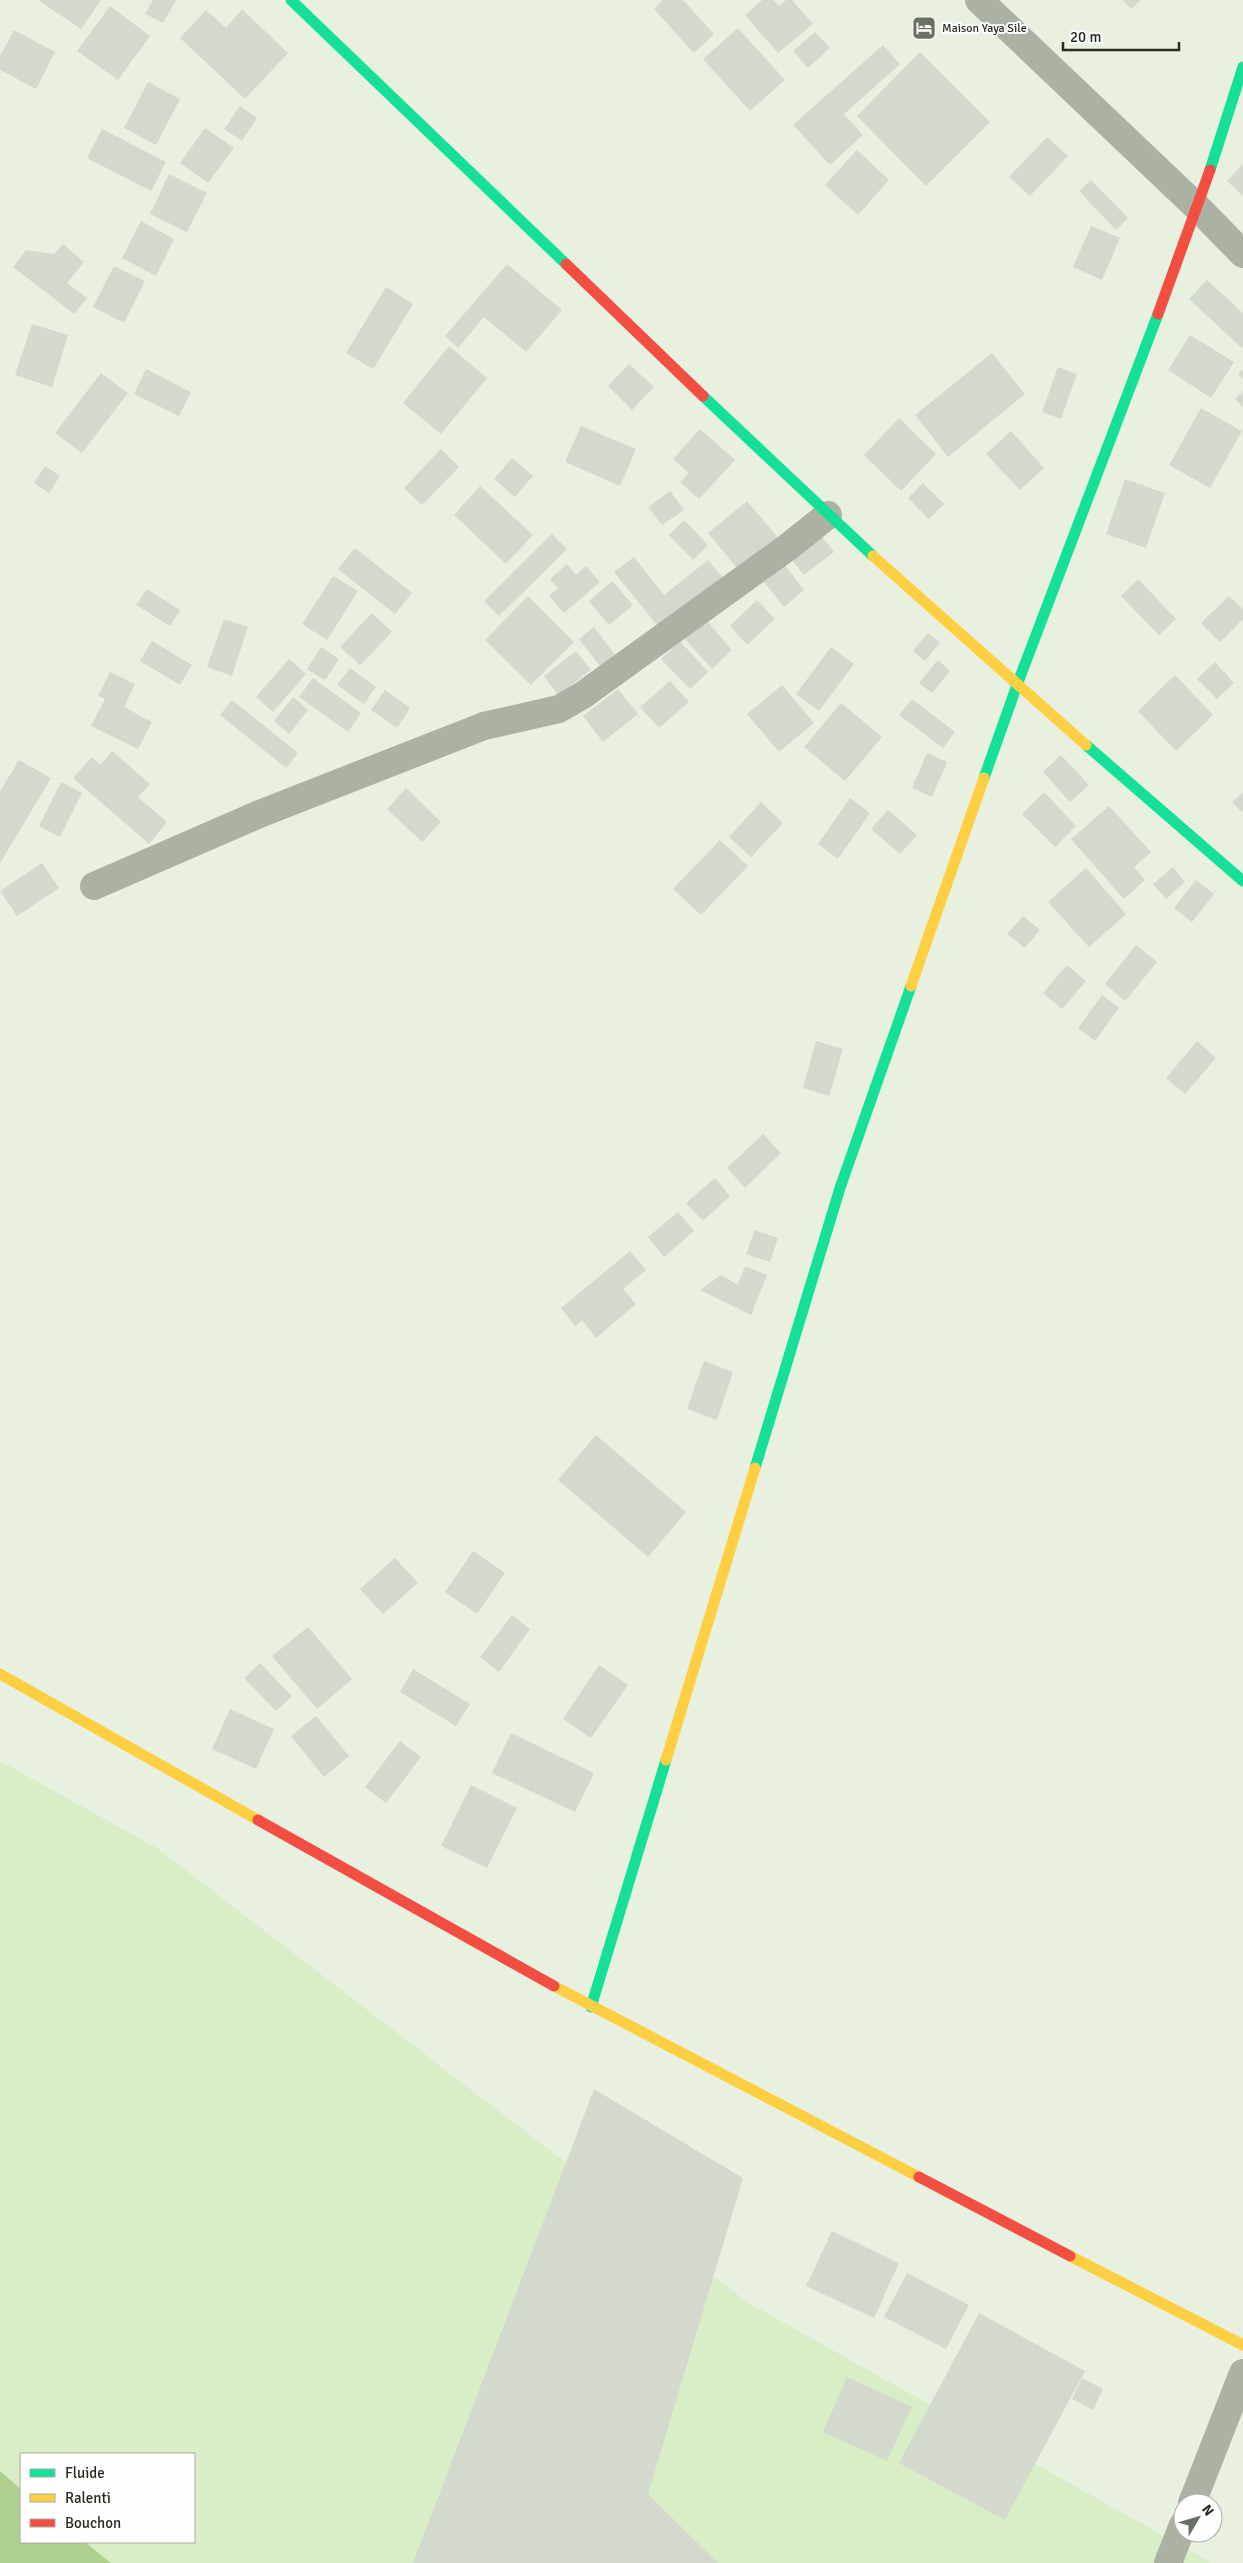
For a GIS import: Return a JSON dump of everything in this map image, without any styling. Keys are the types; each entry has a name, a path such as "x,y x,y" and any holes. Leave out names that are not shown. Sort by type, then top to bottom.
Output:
{"street":[{"path":"290,0 828,515 1017,685 1243,881"},
{"path":"979,0 1198,208 1243,254"},
{"path":"591,2006 840,1188 1017,685 1198,208 1243,67"},
{"path":"94,886 262,813 484,726 560,709 583,695 788,547 828,515"},
{"path":"0,1674 591,2006 1243,2345"},
{"path":"1196,2493 1243,2373"},
{"path":"1168,2563 1176,2543"}],"shaded area":[{"path":"0,1761 157,1848 747,2302 1173,2541 1173,2543 1176,2543 1212,2563 111,2563 86,2543 195,2543 195,2453 20,2453 20,2488 0,2471"},
{"path":"0,2471 20,2488 20,2543 86,2543 111,2563 0,2563"}],"building":[{"path":"38,0 101,0 81,29"},
{"path":"153,0 176,0 163,23 145,14"},
{"path":"663,0 683,0 714,34 694,53 654,9"},
{"path":"762,0 773,0 779,6 786,0 792,0 813,24 778,53 745,15"},
{"path":"1123,0 1141,0 1131,9"},
{"path":"110,6 150,36 118,80 77,51"},
{"path":"242,9 288,53 245,99 180,38 206,10 226,28"},
{"path":"738,28 785,80 750,111 703,59"},
{"path":"14,30 55,52 36,89 0,70 0,56"},
{"path":"815,32 830,48 808,68 793,51"},
{"path":"883,45 900,64 844,114 863,135 830,165 793,125"},
{"path":"920,52 990,122 926,186 857,116"},
{"path":"148,82 180,99 156,145 124,128"},
{"path":"240,106 257,118 242,141 224,129"},
{"path":"205,128 234,148 208,183 180,163"},
{"path":"102,129 166,162 151,191 87,158"},
{"path":"1047,137 1068,156 1030,196 1009,177"},
{"path":"857,150 889,180 858,215 825,185"},
{"path":"1243,164 1243,196 1227,181"},
{"path":"169,174 207,193 187,232 150,214"},
{"path":"1091,180 1128,218 1116,230 1079,191"},
{"path":"141,221 174,239 156,276 122,258"},
{"path":"1091,226 1120,238 1102,280 1073,267"},
{"path":"63,244 84,262 67,283 87,298 74,314 13,267 26,250 54,254"},
{"path":"507,264 562,310 526,352 484,317 458,348 445,336"},
{"path":"114,266 145,281 124,323 93,307"},
{"path":"1207,280 1243,313 1243,349 1189,299"},
{"path":"386,287 413,304 373,369 346,353"},
{"path":"32,324 68,335 52,387 15,375"},
{"path":"1190,335 1234,362 1211,398 1168,370"},
{"path":"449,346 487,378 441,434 403,403"},
{"path":"992,353 1025,394 948,457 915,415"},
{"path":"629,364 654,387 632,410 608,386"},
{"path":"1058,367 1077,374 1061,419 1042,412"},
{"path":"146,369 191,392 179,416 134,394"},
{"path":"1243,369 1243,379 1238,374"},
{"path":"101,373 128,393 82,453 55,433"},
{"path":"1243,391 1243,408 1235,399"},
{"path":"1201,408 1242,431 1210,488 1169,465"},
{"path":"899,418 936,454 901,491 864,455"},
{"path":"581,426 636,449 620,486 565,462"},
{"path":"700,429 735,460 699,499 680,482 689,473 673,459"},
{"path":"1011,431 1044,468 1020,490 986,454"},
{"path":"441,449 459,467 422,505 404,488"},
{"path":"512,458 533,476 515,497 494,479"},
{"path":"45,466 60,476 49,493 34,483"},
{"path":"1125,479 1165,493 1146,548 1106,534"},
{"path":"923,483 944,504 929,519 908,498"},
{"path":"480,486 533,535 506,564 454,515"},
{"path":"670,491 684,510 662,525 648,507"},
{"path":"747,501 780,540 741,573 708,533"},
{"path":"684,520 708,545 693,560 669,535"},
{"path":"552,534 567,549 499,616 484,601"},
{"path":"820,534 834,552 804,575 790,558"},
{"path":"355,548 412,593 395,614 338,569"},
{"path":"634,557 664,595 708,560 725,580 661,630 614,572"},
{"path":"567,564 576,575 586,566 600,582 564,613 549,596 558,588 550,579"},
{"path":"785,565 804,590 784,607 764,582"},
{"path":"333,576 358,591 327,640 302,624"},
{"path":"1138,579 1176,619 1159,635 1121,596"},
{"path":"612,581 633,605 609,625 589,601"},
{"path":"147,589 180,610 170,626 136,605"},
{"path":"528,596 574,642 531,685 485,640"},
{"path":"1229,596 1243,609 1243,619 1220,642 1201,623"},
{"path":"757,600 775,619 747,645 730,626"},
{"path":"372,613 392,632 360,665 340,647"},
{"path":"224,619 248,627 232,676 207,667"},
{"path":"706,620 732,650 712,669 685,639"},
{"path":"594,627 615,655 600,666 579,639"},
{"path":"928,633 940,643 925,661 913,651"},
{"path":"152,641 192,665 180,685 140,661"},
{"path":"680,641 708,672 690,689 661,659"},
{"path":"321,647 339,659 325,680 307,669"},
{"path":"831,647 854,664 819,711 796,694"},
{"path":"576,651 591,670 558,695 544,676"},
{"path":"289,659 306,674 273,712 256,697"},
{"path":"938,660 950,671 932,693 919,683"},
{"path":"1215,662 1234,683 1217,699 1197,679"},
{"path":"350,668 376,687 364,704 337,685"},
{"path":"110,672 135,684 124,707 152,722 138,749 91,726 105,699 98,696"},
{"path":"1175,675 1213,715 1176,751 1138,711"},
{"path":"313,678 361,713 348,732 299,697"},
{"path":"670,681 689,702 659,728 640,707"},
{"path":"782,685 814,723 779,752 747,714"},
{"path":"618,689 638,714 603,742 583,716"},
{"path":"385,690 410,708 397,728 371,710"},
{"path":"293,697 308,710 289,734 274,721"},
{"path":"912,699 955,732 943,748 899,715"},
{"path":"232,700 298,753 286,768 220,715"},
{"path":"841,703 882,737 845,781 804,747"},
{"path":"112,751 150,784 138,797 167,822 149,844 73,778 92,757 100,765"},
{"path":"927,753 947,762 932,797 912,788"},
{"path":"1061,755 1089,785 1070,802 1043,772"},
{"path":"19,760 51,778 0,863 0,791"},
{"path":"61,782 82,793 60,837 39,826"},
{"path":"406,788 441,822 422,842 387,809"},
{"path":"1044,792 1076,826 1055,847 1022,814"},
{"path":"1243,792 1243,813 1232,802"},
{"path":"850,798 870,813 838,859 818,844"},
{"path":"761,802 783,823 751,857 729,837"},
{"path":"1109,806 1151,852 1134,867 1145,880 1124,899 1071,839"},
{"path":"888,810 917,835 900,854 871,829"},
{"path":"720,840 748,866 701,915 673,889"},
{"path":"42,863 59,888 17,916 0,891"},
{"path":"1173,867 1185,882 1166,899 1153,884"},
{"path":"1086,868 1126,914 1089,947 1048,902"},
{"path":"1196,880 1214,894 1192,922 1174,908"},
{"path":"1023,916 1040,930 1025,948 1007,934"},
{"path":"1136,945 1157,962 1125,1001 1105,984"},
{"path":"1067,965 1086,981 1062,1009 1043,993"},
{"path":"1102,995 1119,1008 1095,1041 1078,1028"},
{"path":"816,1041 843,1049 829,1096 803,1088"},
{"path":"1197,1041 1216,1058 1185,1094 1166,1078"},
{"path":"763,1134 781,1153 745,1188 727,1168"},
{"path":"715,1178 730,1196 703,1221 686,1203"},
{"path":"678,1212 694,1231 664,1257 648,1237"},
{"path":"755,1230 778,1238 770,1262 746,1254"},
{"path":"630,1251 646,1270 623,1289 636,1304 596,1338 582,1320 575,1326 561,1308"},
{"path":"745,1266 767,1275 751,1315 700,1290 721,1275 738,1285"},
{"path":"704,1361 733,1372 717,1420 687,1409"},
{"path":"596,1435 686,1512 648,1557 558,1480"},
{"path":"473,1551 505,1573 477,1614 445,1592"},
{"path":"395,1558 418,1583 383,1614 360,1589"},
{"path":"512,1615 530,1629 499,1672 480,1657"},
{"path":"308,1627 352,1679 317,1709 272,1656"},
{"path":"260,1663 292,1696 276,1711 244,1678"},
{"path":"599,1665 628,1685 591,1738 563,1719"},
{"path":"413,1669 470,1704 456,1726 400,1692"},
{"path":"230,1709 274,1729 256,1769 212,1749"},
{"path":"316,1716 349,1756 324,1777 291,1736"},
{"path":"511,1733 594,1773 575,1812 492,1773"},
{"path":"400,1741 421,1757 386,1803 365,1787"},
{"path":"471,1785 517,1808 487,1868 441,1846"},
{"path":"594,2089 743,2178 648,2494 718,2563 413,2563"},
{"path":"832,2231 899,2263 874,2318 806,2286"},
{"path":"907,2273 969,2305 946,2349 884,2317"},
{"path":"979,2313 1085,2371 1005,2520 899,2463"},
{"path":"847,2377 912,2407 887,2461 823,2432"},
{"path":"1082,2378 1103,2389 1093,2410 1072,2399"}],"traffic: fast":[{"path":"291,0 566,264"},
{"path":"1210,170 1243,67"},
{"path":"984,778 1017,685 1158,314"},
{"path":"703,396 873,556"},
{"path":"1086,745 1243,881"},
{"path":"755,1468 840,1188 911,986"},
{"path":"591,2007 666,1760"}],"traffic: slow":[{"path":"873,556 1086,745"},
{"path":"911,986 984,778"},
{"path":"666,1760 755,1468"},
{"path":"0,1674 258,1820"},
{"path":"554,1986 919,2177"},
{"path":"1070,2256 1243,2345"}],"traffic: jam":[{"path":"1158,314 1210,170"},
{"path":"566,264 703,396"},
{"path":"258,1820 554,1986"},
{"path":"919,2177 1070,2256"}],"place":[{"name":"Maison Yaya Sile","path":"924,28"}]}
